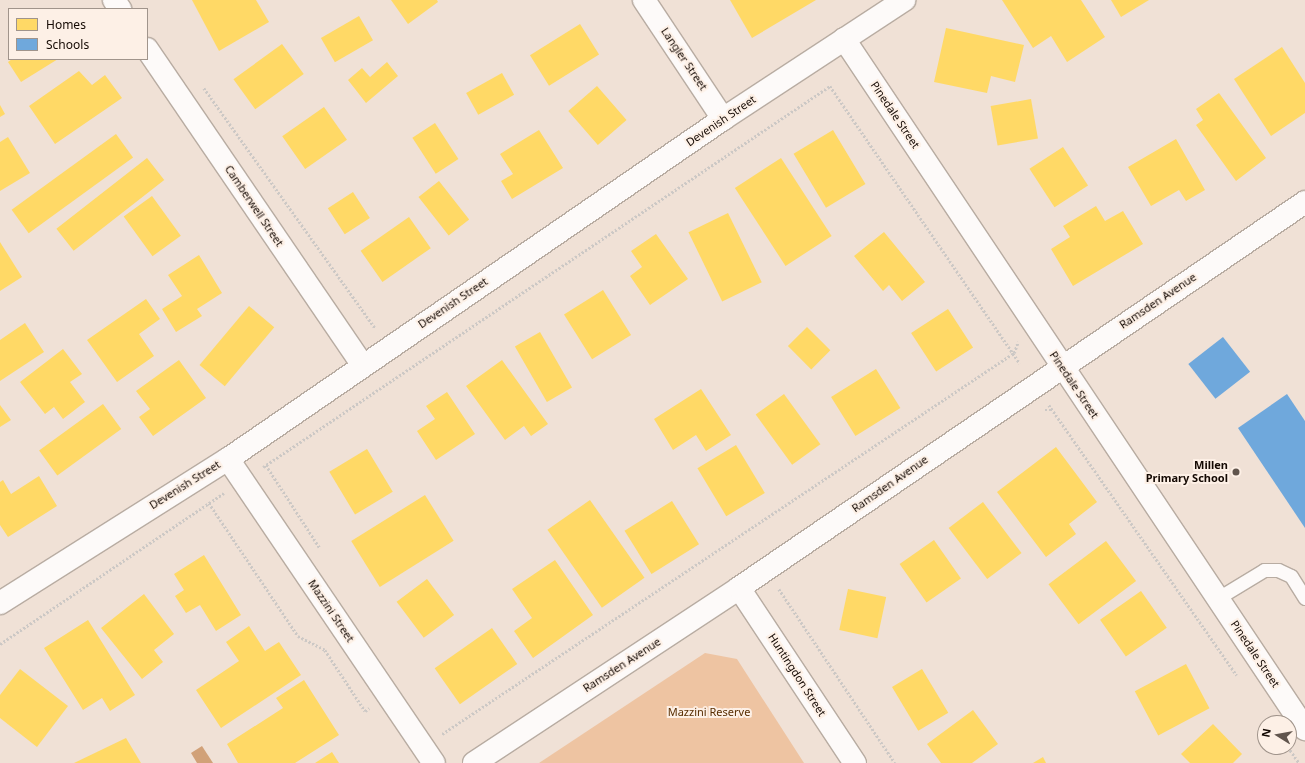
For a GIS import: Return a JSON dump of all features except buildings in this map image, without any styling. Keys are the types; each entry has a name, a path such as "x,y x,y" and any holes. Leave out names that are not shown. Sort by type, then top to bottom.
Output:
{"street":[{"name":"Langler Street","path":"644,0 724,119"},
{"name":"Devenish Street","path":"0,603 228,458 388,346 724,119 904,0"},
{"name":"Pinedale Street","path":"844,39 1061,366 1305,729"},
{"name":"Camberwell Street","path":"148,50 362,364"},
{"name":"Ramsden Avenue","path":"474,763 739,588 1061,366 1305,202"},
{"name":"Mazzini Street","path":"228,458 429,755"},
{"name":"Huntingdon Street","path":"739,588 855,763"}],"lane":[{"path":"1218,598 1264,570 1278,570 1291,576 1305,598"}],"path":[{"path":"200,86 206,89 406,371"},
{"path":"0,644 830,86 1020,363"},
{"path":"429,755 1014,353 1018,341"},
{"path":"1047,403 1239,677"},
{"path":"209,503 298,636 325,650 365,711 389,696"},
{"path":"779,589 895,763"}],"green space":[{"name":"Mazzini Reserve","path":"705,653 737,659 804,763 539,763"}],"shaded area":[{"path":"202,746 213,763 197,763 191,753"}],"place":[{"name":"Millen Primary School","path":"1236,472"}]}
